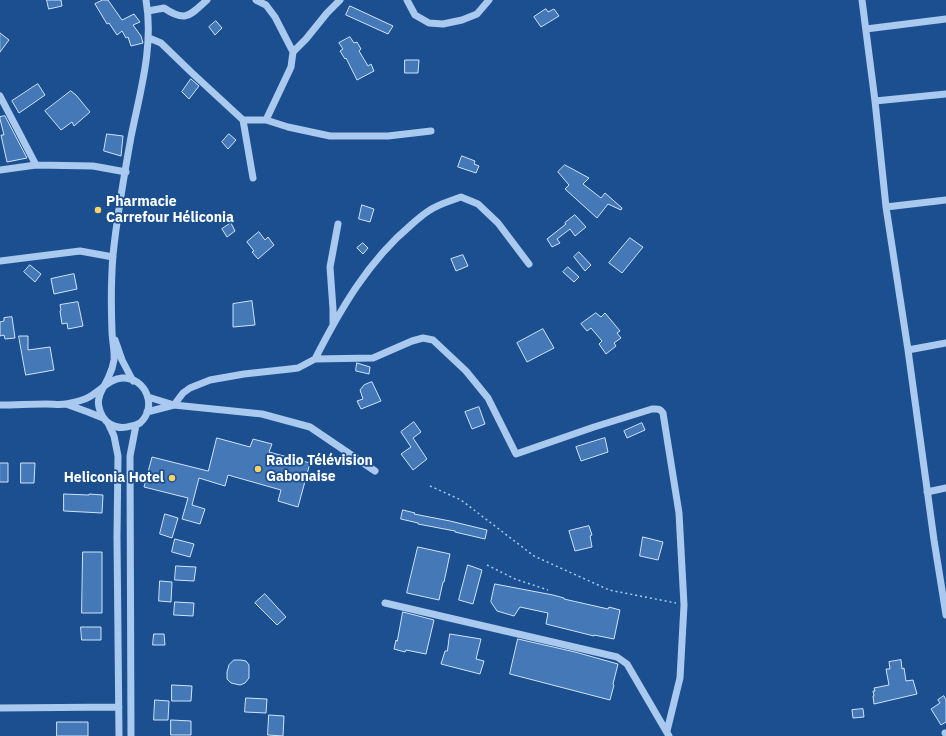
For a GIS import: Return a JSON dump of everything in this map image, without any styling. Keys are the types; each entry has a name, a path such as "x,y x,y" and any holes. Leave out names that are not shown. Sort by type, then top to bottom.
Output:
{"street":[{"path":"119,736 117,537 118,456 114,436 98,404 99,396 110,375 114,360 112,332 113,257 126,172 147,55 149,38 146,0"},
{"path":"148,12 164,8 172,14 185,16 194,12 208,0"},
{"path":"256,0 266,5 275,17 292,52 291,67 266,120"},
{"path":"292,52 306,39 327,12 340,0"},
{"path":"407,0 415,15 429,23 443,24 462,20 477,14 488,0"},
{"path":"862,0 875,101 886,207 946,615"},
{"path":"866,29 946,19"},
{"path":"149,38 161,43 243,120 253,178"},
{"path":"875,101 946,94"},
{"path":"0,96 36,165"},
{"path":"243,120 266,120 288,128 330,136 388,136 431,131"},
{"path":"0,170 36,165 93,166 126,172"},
{"path":"315,359 333,323 377,259 402,232 429,210 461,197 478,204 498,223 529,264"},
{"path":"886,207 946,200"},
{"path":"333,323 330,267 338,224"},
{"path":"0,260 80,251 113,257"},
{"path":"112,332 122,360 133,381"},
{"path":"147,412 174,405 183,393 190,388 210,380 244,374 298,368 315,359 373,358 412,341 423,338 433,340 466,371 488,398 516,454 594,427 652,409 660,409 663,413 679,513 684,605 680,678 668,734"},
{"path":"908,350 946,343"},
{"path":"0,405 66,404 87,398 114,380 122,378 136,381 142,386 148,397 149,406 144,418 136,425 120,428 66,404"},
{"path":"148,397 174,405 262,414 310,427 375,471"},
{"path":"131,736 130,456 136,425"},
{"path":"927,492 946,488"},
{"path":"385,603 617,657 627,664 668,734"},
{"path":"0,708 119,707"}],"path":[{"path":"430,486 462,500 534,556 609,590 684,605"},
{"path":"487,566 515,579 548,590"}],"building":[{"path":"47,0 61,0 62,6 49,9"},
{"path":"103,0 108,0 122,20 134,14 140,22 133,25 141,36 143,43 131,46 128,37 126,38 122,31 117,35 109,23 107,24 95,4"},
{"path":"350,6 393,26 388,34 346,15"},
{"path":"546,9 548,12 554,9 559,16 541,27 534,17"},
{"path":"216,21 222,28 215,35 209,27"},
{"path":"0,33 9,40 0,52"},
{"path":"350,37 354,43 357,42 361,49 359,51 368,66 371,64 374,71 357,80 346,58 345,59 340,51 343,49 339,43"},
{"path":"405,60 419,60 418,73 405,73"},
{"path":"191,79 199,86 189,99 182,92"},
{"path":"38,84 45,95 19,113 12,101"},
{"path":"71,91 90,112 74,126 72,122 61,130 45,111"},
{"path":"5,116 27,158 7,162 1,135 4,135 0,119 0,117"},
{"path":"107,134 123,136 121,156 104,151"},
{"path":"229,134 236,140 228,149 222,142"},
{"path":"462,156 475,161 474,164 479,166 476,173 458,167"},
{"path":"565,165 589,178 583,184 601,198 605,193 622,208 621,210 608,204 597,218 565,189 569,185 558,172"},
{"path":"362,205 374,209 370,222 359,219"},
{"path":"575,215 586,227 575,236 570,229 557,239 560,243 552,247 547,239"},
{"path":"231,223 235,231 227,237 222,229"},
{"path":"259,232 265,240 268,237 274,245 258,259 252,252 254,251 247,242"},
{"path":"630,238 643,247 622,273 609,263"},
{"path":"363,243 368,248 363,254 357,248"},
{"path":"579,252 591,265 585,271 574,257"},
{"path":"463,255 468,266 456,271 451,259"},
{"path":"30,265 41,274 35,282 24,272"},
{"path":"568,267 579,277 574,282 563,272"},
{"path":"74,274 77,289 54,294 51,279"},
{"path":"252,301 255,325 233,327 233,304"},
{"path":"78,302 83,326 68,329 67,323 62,324 60,305"},
{"path":"596,313 601,317 605,313 620,331 617,333 621,338 614,343 616,346 606,354 599,344 602,341 591,328 587,331 581,324"},
{"path":"12,317 15,338 5,339 4,335 0,336 0,322 4,321 4,318"},
{"path":"543,329 554,348 527,362 517,343"},
{"path":"19,336 28,336 28,350 50,347 54,370 26,375"},
{"path":"357,363 370,367 369,374 356,371"},
{"path":"372,382 381,401 361,409 357,401 363,399 360,390 364,385"},
{"path":"479,407 485,424 472,429 465,412"},
{"path":"414,422 421,432 413,438 427,459 413,470 401,454 411,447 401,432"},
{"path":"642,423 645,430 627,438 624,431"},
{"name":"Radio Télévision Gabonaise","path":"217,438 250,447 253,439 272,444 269,452 310,463 298,507 278,501 281,490 228,475 225,486 199,478 192,505 205,509 200,524 182,519 188,498 144,487 152,457 208,471"},
{"path":"605,438 608,452 581,461 576,447"},
{"path":"0,463 8,463 8,482 0,482"},
{"path":"21,463 35,463 34,483 21,483"},
{"path":"64,494 103,495 102,513 64,511"},
{"path":"403,510 415,513 414,514 487,530 485,539 401,519"},
{"path":"165,514 178,518 172,538 160,534"},
{"path":"589,526 592,535 590,536 592,547 575,551 569,531"},
{"path":"643,537 663,542 658,560 640,556"},
{"path":"175,539 194,544 190,557 172,552"},
{"path":"418,547 450,554 439,600 407,593"},
{"path":"83,552 102,552 102,613 82,613"},
{"path":"468,565 482,570 473,604 459,600"},
{"path":"176,566 196,567 194,581 175,580"},
{"path":"160,581 172,582 171,602 159,601"},
{"path":"495,584 553,595 608,609 609,607 620,610 614,639 594,636 546,624 548,613 520,607 514,616 497,611 491,602"},
{"path":"265,594 286,617 277,625 255,603"},
{"path":"175,602 194,603 193,616 174,615"},
{"path":"403,612 434,620 426,654 406,650 405,652 394,649"},
{"path":"81,627 101,627 101,640 82,640"},
{"path":"154,634 164,634 165,645 153,645"},
{"path":"450,634 481,639 476,659 484,661 480,674 441,664 445,651 447,651"},
{"path":"518,639 575,652 618,664 610,700 510,674"},
{"path":"234,660 246,661 249,665 249,678 245,683 240,685 231,683 227,679 229,665"},
{"path":"901,660 906,681 913,680 917,694 874,704 874,688 889,685 886,669 890,669 889,662"},
{"path":"172,685 192,686 191,701 172,701"},
{"path":"944,696 946,700 946,722 941,725 931,709 940,703 938,700"},
{"path":"246,698 267,699 266,713 245,712"},
{"path":"155,700 169,701 168,720 154,720"},
{"path":"863,709 864,717 853,718 852,710"},
{"path":"269,715 284,716 283,736 268,735"},
{"path":"171,720 191,721 191,735 171,735"},
{"path":"57,722 88,722 88,736 57,736"}],"place":[{"name":"Pharmacie Carrefour Héliconia","path":"98,210"},
{"name":"Radio Télévision Gabonaise","path":"258,469"},
{"name":"Heliconia Hotel","path":"172,478"}]}
